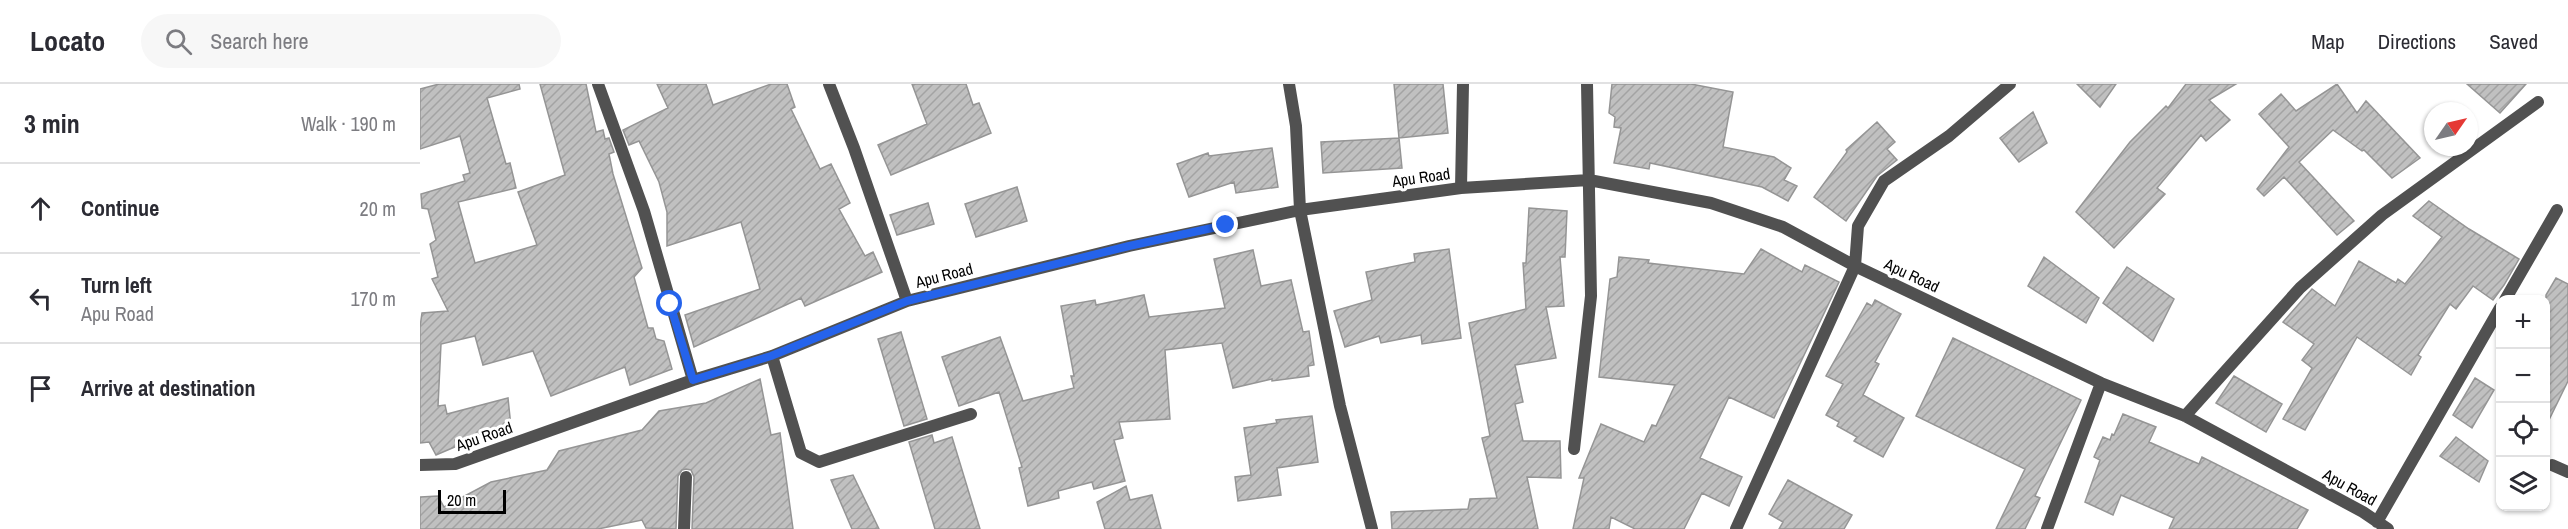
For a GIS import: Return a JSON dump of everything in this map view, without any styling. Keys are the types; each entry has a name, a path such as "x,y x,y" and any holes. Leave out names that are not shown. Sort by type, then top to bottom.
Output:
{"street":[{"path":"598,84 644,211 693,380"},
{"path":"829,84 858,159 907,301"},
{"path":"1289,84 1296,126 1300,210 1340,406 1372,529"},
{"path":"1461,188 1463,84"},
{"path":"1574,449 1591,296 1587,84"},
{"path":"1736,529 1855,266 1858,226 1884,181 1948,136 2010,84"},
{"path":"2185,416 2300,288 2374,222 2538,102"},
{"name":"Apu Road","path":"420,465 455,464 693,380 771,356 907,301 1129,246 1300,210 1461,188 1589,180 1711,203 1783,227 1855,266 2101,383 2185,416 2388,529"},
{"path":"2508,295 2557,210"},
{"path":"2377,522 2496,315"},
{"path":"771,356 801,453 819,462 971,414"},
{"path":"2047,529 2101,383"},
{"path":"2552,465 2568,472"},
{"path":"684,529 686,477"}],"building":[{"path":"439,84 519,84 520,89 487,98 506,164 510,163 516,188 458,202 475,263 537,245 518,192 565,175 540,84 586,84 596,132 603,130 605,139 609,138 614,152 609,154 613,174 642,268 634,277 648,328 653,328 656,339 664,341 672,369 630,385 625,367 551,396 533,351 483,365 475,336 441,344 438,406 445,405 447,414 508,398 511,427 455,440 457,446 436,455 429,442 420,443 420,327 422,313 448,311 432,279 438,277 430,244 436,240 428,209 422,208 421,194 465,181 463,175 470,173 460,136 420,149 420,89"},
{"path":"657,84 706,84 713,105 771,84 787,84 795,107 791,109 820,169 831,164 850,203 839,209 865,256 873,252 882,272 805,306 801,298 694,347 685,315 760,289 741,222 667,246 667,212 659,182 639,141 629,145 623,130 668,108"},
{"path":"912,84 966,84 973,105 979,103 991,133 891,175 878,145 927,124"},
{"path":"1394,84 1443,84 1448,133 1399,138"},
{"path":"1612,84 1691,84 1733,92 1723,147 1774,157 1791,168 1784,180 1797,186 1788,201 1762,187 1650,163 1649,169 1614,163 1621,128 1614,127 1615,117 1609,113"},
{"path":"2077,84 2116,84 2100,107"},
{"path":"2186,84 2236,84 2209,100 2230,120 2206,141 2201,135 2157,188 2165,194 2114,248 2076,212 2130,142 2166,106 2168,108"},
{"path":"2337,84 2357,113 2366,101 2420,158 2392,178 2364,150 2362,151 2333,130 2299,162 2354,221 2337,235 2284,177 2264,196 2257,189 2289,147 2259,114 2281,94 2296,111"},
{"path":"2467,84 2526,84 2500,113"},
{"path":"2033,112 2047,143 2019,162 2000,138"},
{"path":"1877,122 1895,142 1887,149 1897,160 1877,176 1846,221 1814,197 1847,152 1846,150"},
{"path":"1399,138 1402,168 1323,173 1321,142"},
{"path":"1272,148 1278,187 1236,193 1234,182 1189,197 1177,164 1208,153 1209,156"},
{"path":"1017,187 1027,221 976,237 965,204"},
{"path":"2429,201 2469,229 2519,259 2493,300 2473,286 2456,309 2450,304 2418,355 2421,357 2411,375 2357,337 2305,430 2283,419 2312,368 2302,360 2314,344 2283,322 2312,289 2335,306 2359,261 2396,283 2398,279 2405,284 2442,237 2413,216"},
{"path":"928,203 934,224 897,235 890,215"},
{"path":"1529,208 1567,211 1565,257 1560,257 1564,306 1546,307 1556,358 1515,365 1523,402 1515,404 1523,441 1560,441 1561,478 1527,477 1538,529 1392,529 1391,512 1468,509 1470,499 1497,498 1482,438 1490,436 1469,323 1526,309 1523,263 1526,263"},
{"path":"1449,249 1461,338 1422,344 1421,335 1381,343 1379,336 1345,347 1334,311 1372,300 1366,272 1415,262 1414,254"},
{"path":"1761,249 1802,272 1805,265 1839,282 1774,418 1729,397 1700,458 1742,477 1729,506 1702,493 1684,529 1635,529 1611,517 1609,529 1573,529 1584,478 1579,478 1601,424 1644,442 1652,425 1656,426 1675,385 1599,377 1610,279 1617,277 1619,257 1649,260 1648,263 1744,274"},
{"path":"1253,250 1261,286 1291,280 1303,332 1309,331 1314,365 1308,366 1309,376 1272,381 1272,379 1233,388 1222,343 1165,350 1170,419 1119,422 1123,438 1114,440 1125,481 1094,489 1092,482 1058,491 1059,498 1028,506 1019,468 1022,467 999,392 959,406 942,357 1000,337 1023,401 1074,388 1071,376 1074,376 1061,306 1095,300 1096,305 1144,295 1149,317 1225,308 1214,259"},
{"path":"2044,257 2099,298 2086,323 2028,286"},
{"path":"2127,267 2174,299 2153,341 2103,303"},
{"path":"2556,278 2568,284 2568,381 2550,418 2550,295 2546,295"},
{"path":"1875,300 1901,314 1875,362 1879,364 1863,395 1904,418 1883,457 1854,441 1857,437 1837,426 1839,422 1826,415 1843,384 1826,376 1867,303 1872,306"},
{"path":"901,332 927,419 904,426 878,339"},
{"path":"1953,338 2081,400 2035,496 2040,498 2025,529 1996,529 2025,469 1916,416"},
{"path":"2234,376 2282,404 2266,432 2216,403"},
{"path":"2475,378 2494,390 2472,428 2453,415"},
{"path":"760,379 771,435 780,433 793,529 692,529 694,477 691,470 686,469 682,470 678,476 676,529 646,528 642,520 598,529 420,529 420,497 438,496 444,507 491,482 547,470 559,451 642,430 659,411 706,403"},
{"path":"2123,414 2156,427 2149,442 2199,464 2202,457 2308,510 2297,529 2169,529 2174,518 2121,495 2113,515 2085,502 2100,460 2094,457 2103,437 2110,440 2112,434 2114,435"},
{"path":"1312,416 1318,462 1277,468 1281,495 1238,501 1235,477 1251,475 1244,428 1277,423 1276,420"},
{"path":"932,435 934,443 952,437 980,529 935,529 909,442"},
{"path":"2456,437 2488,461 2479,482 2440,456"},
{"path":"853,475 879,529 852,529 831,480"},
{"path":"1788,480 1852,515 1844,529 1779,529 1783,522 1769,514"},
{"path":"1126,486 1130,500 1152,495 1161,529 1105,529 1097,502"}],"route":[{"path":"670,304 693,380 771,356 907,301 1129,246 1226,225"}]}
